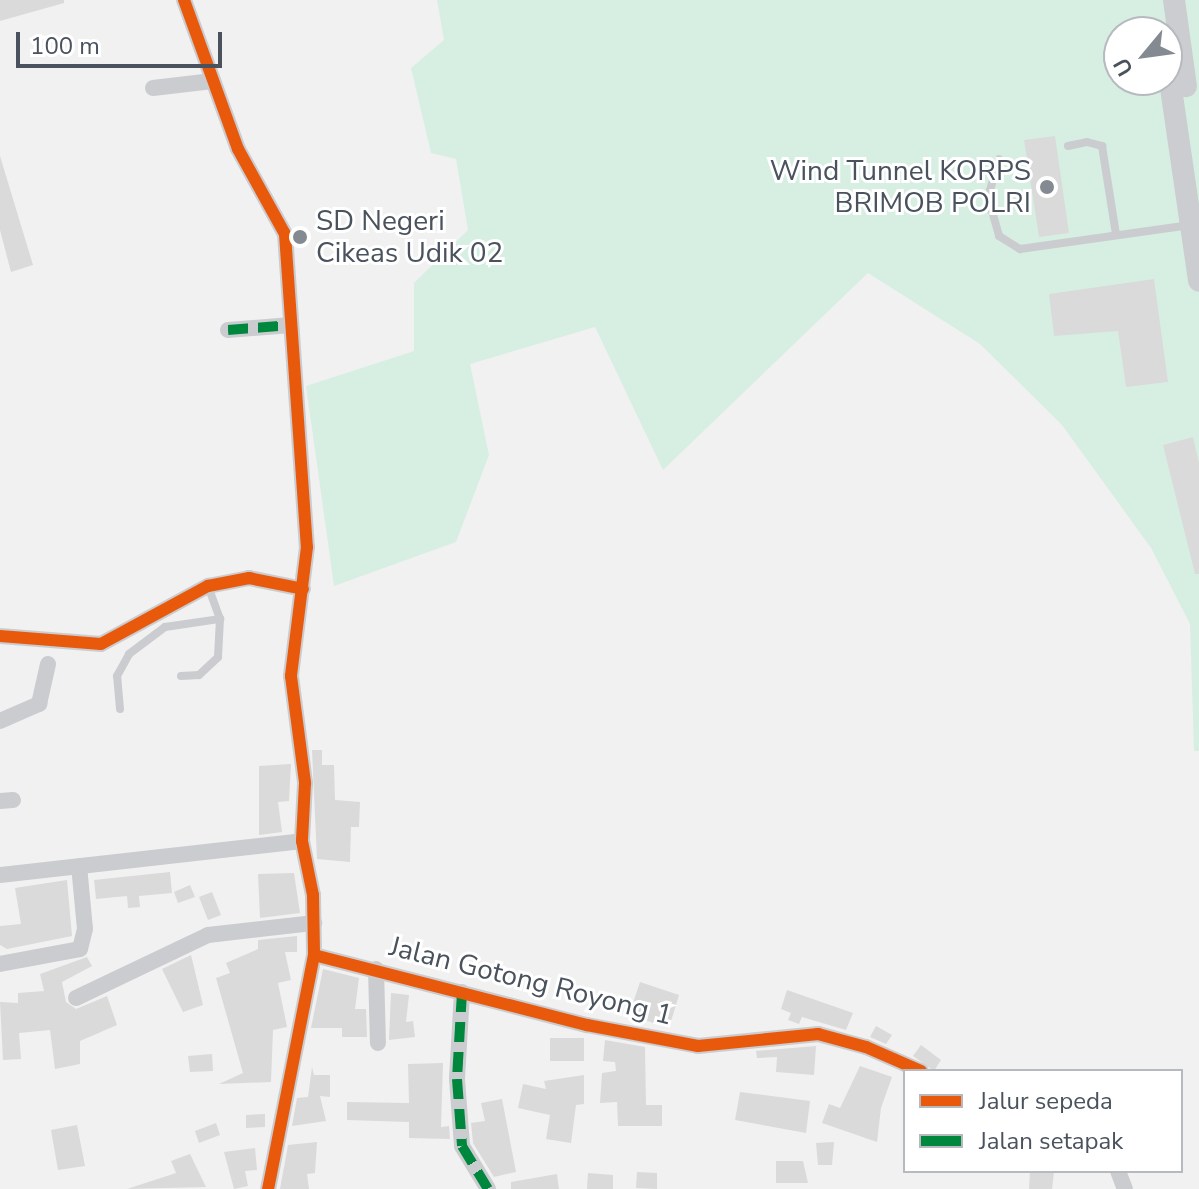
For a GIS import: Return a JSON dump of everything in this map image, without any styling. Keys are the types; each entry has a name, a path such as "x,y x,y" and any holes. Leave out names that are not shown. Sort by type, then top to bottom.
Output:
{"main road":[{"path":"1174,0 1199,175"},
{"path":"1172,96 1199,281"}],"street":[{"path":"184,0 238,149 281,219 307,547 291,676 305,783 302,841 314,923 314,955 268,1189"},
{"path":"153,88 213,81"},
{"path":"228,330 291,325"},
{"path":"0,636 101,644 208,586 249,578 303,589"},
{"path":"0,721 39,704 48,664"},
{"path":"0,875 302,841"},
{"path":"0,964 80,949 85,929 79,866"},
{"path":"76,998 208,935 314,923"},
{"name":"Jalan Gotong Royong 1","path":"314,955 587,1025 698,1046 818,1034 866,1047 916,1069"},
{"path":"376,969 378,1043"},
{"path":"462,992 457,1079 462,1146 488,1189"}],"lane":[{"path":"1068,146 1087,142 1102,146 1116,234"},
{"path":"999,159 990,190 999,236 1020,249 1191,225"},
{"path":"181,676 199,675 218,657 220,619 208,586"},
{"path":"120,709 117,676 129,654 165,627 220,619"}],"green space":[{"path":"437,0 1199,0 1199,751 1194,751 1190,624 1151,548 1062,425 980,344 868,273 663,470 595,327 470,364 489,455 456,542 334,586 306,386 414,351 414,283 468,230 456,159 431,153 411,68 444,40"}],"building":[{"path":"0,0 64,0 64,3 0,21"},
{"name":"Wind Tunnel KORPS BRIMOB POLRI","path":"1055,136 1069,233 1039,237 1024,140"},
{"path":"0,156 33,265 11,272 0,230"},
{"path":"1154,279 1168,382 1126,387 1118,331 1054,336 1049,294"},
{"path":"1193,437 1199,463 1199,574 1195,574 1163,445"},
{"path":"312,750 322,750 322,765 334,765 335,800 360,802 359,827 351,827 350,862 317,859"},
{"path":"291,764 289,801 278,802 282,832 259,835 259,766"},
{"path":"170,872 172,893 139,896 140,907 128,908 127,896 96,899 94,880"},
{"path":"294,873 300,913 260,918 258,874"},
{"path":"67,880 72,936 7,949 0,945 0,926 21,924 15,888"},
{"path":"190,885 195,897 178,903 174,892"},
{"path":"212,892 221,915 208,920 199,897"},
{"path":"297,936 297,952 285,952 291,980 278,983 287,1027 273,1030 271,1082 219,1084 243,1073 216,978 230,973 226,963 258,949 258,940"},
{"path":"191,955 203,1005 183,1012 162,969"},
{"path":"87,957 92,966 62,982 66,1002 76,1009 107,996 117,1025 80,1041 80,1064 55,1069 50,1030 19,1033 21,1059 3,1060 0,1002 18,1003 18,993 44,991 40,974"},
{"path":"323,969 359,978 355,1009 366,1009 367,1037 342,1037 342,1028 311,1028"},
{"path":"640,982 679,995 669,1028 629,1015"},
{"path":"787,990 853,1013 846,1030 802,1017 799,1024 788,1020 791,1013 781,1009"},
{"path":"391,993 409,995 406,1022 413,1021 415,1037 389,1040"},
{"path":"876,1026 892,1035 886,1044 870,1037"},
{"path":"550,1038 584,1038 584,1061 550,1061"},
{"path":"605,1040 645,1047 646,1105 662,1105 662,1126 618,1126 617,1102 600,1103 602,1073 616,1071 615,1062 603,1061"},
{"path":"921,1045 941,1060 935,1069 931,1069 913,1056"},
{"path":"816,1046 814,1075 776,1072 777,1057 757,1058 756,1051"},
{"path":"212,1054 213,1071 190,1072 188,1056"},
{"path":"443,1063 441,1127 449,1126 450,1139 409,1138 409,1122 347,1120 347,1102 409,1103 408,1064"},
{"path":"860,1066 892,1077 881,1108 877,1142 822,1123 829,1104 840,1108"},
{"path":"312,1067 314,1075 330,1075 330,1097 320,1096 326,1121 292,1126 297,1098 308,1097"},
{"path":"584,1075 584,1104 576,1105 571,1143 546,1139 550,1115 518,1108 523,1084 546,1089 544,1081"},
{"path":"740,1092 810,1101 806,1133 735,1120"},
{"path":"502,1099 516,1172 494,1177 473,1143 471,1123 485,1121 481,1103"},
{"path":"265,1114 265,1127 246,1128 246,1115"},
{"path":"216,1123 220,1135 199,1143 195,1131"},
{"path":"77,1125 85,1166 58,1170 51,1130"},
{"path":"317,1142 315,1173 307,1174 309,1189 280,1189 288,1145"},
{"path":"834,1142 832,1165 818,1165 816,1143"},
{"path":"255,1148 257,1170 245,1171 248,1186 234,1189 224,1152"},
{"path":"190,1154 206,1187 127,1189 176,1173 171,1161"},
{"path":"776,1161 803,1161 808,1183 776,1183"},
{"path":"637,1172 657,1173 657,1189 636,1188"},
{"path":"588,1173 613,1175 613,1189 587,1189"},
{"path":"1030,1173 1054,1173 1052,1189 1029,1189"},
{"path":"557,1174 559,1189 511,1189 511,1182"}],"marked path":[{"path":"228,330 291,325"},
{"path":"462,992 457,1079 462,1146 488,1189"}],"cycle path":[{"path":"184,0 238,149 285,234 307,547 291,676 305,783 302,841 313,895 314,955 268,1189"},
{"path":"0,636 101,644 208,586 249,578 303,589"},
{"path":"314,955 587,1025 698,1046 818,1034 866,1047 916,1069"}],"place":[{"name":"Wind Tunnel KORPS BRIMOB POLRI","path":"1047,187"},
{"name":"SD Negeri Cikeas Udik 02","path":"300,237"}]}
